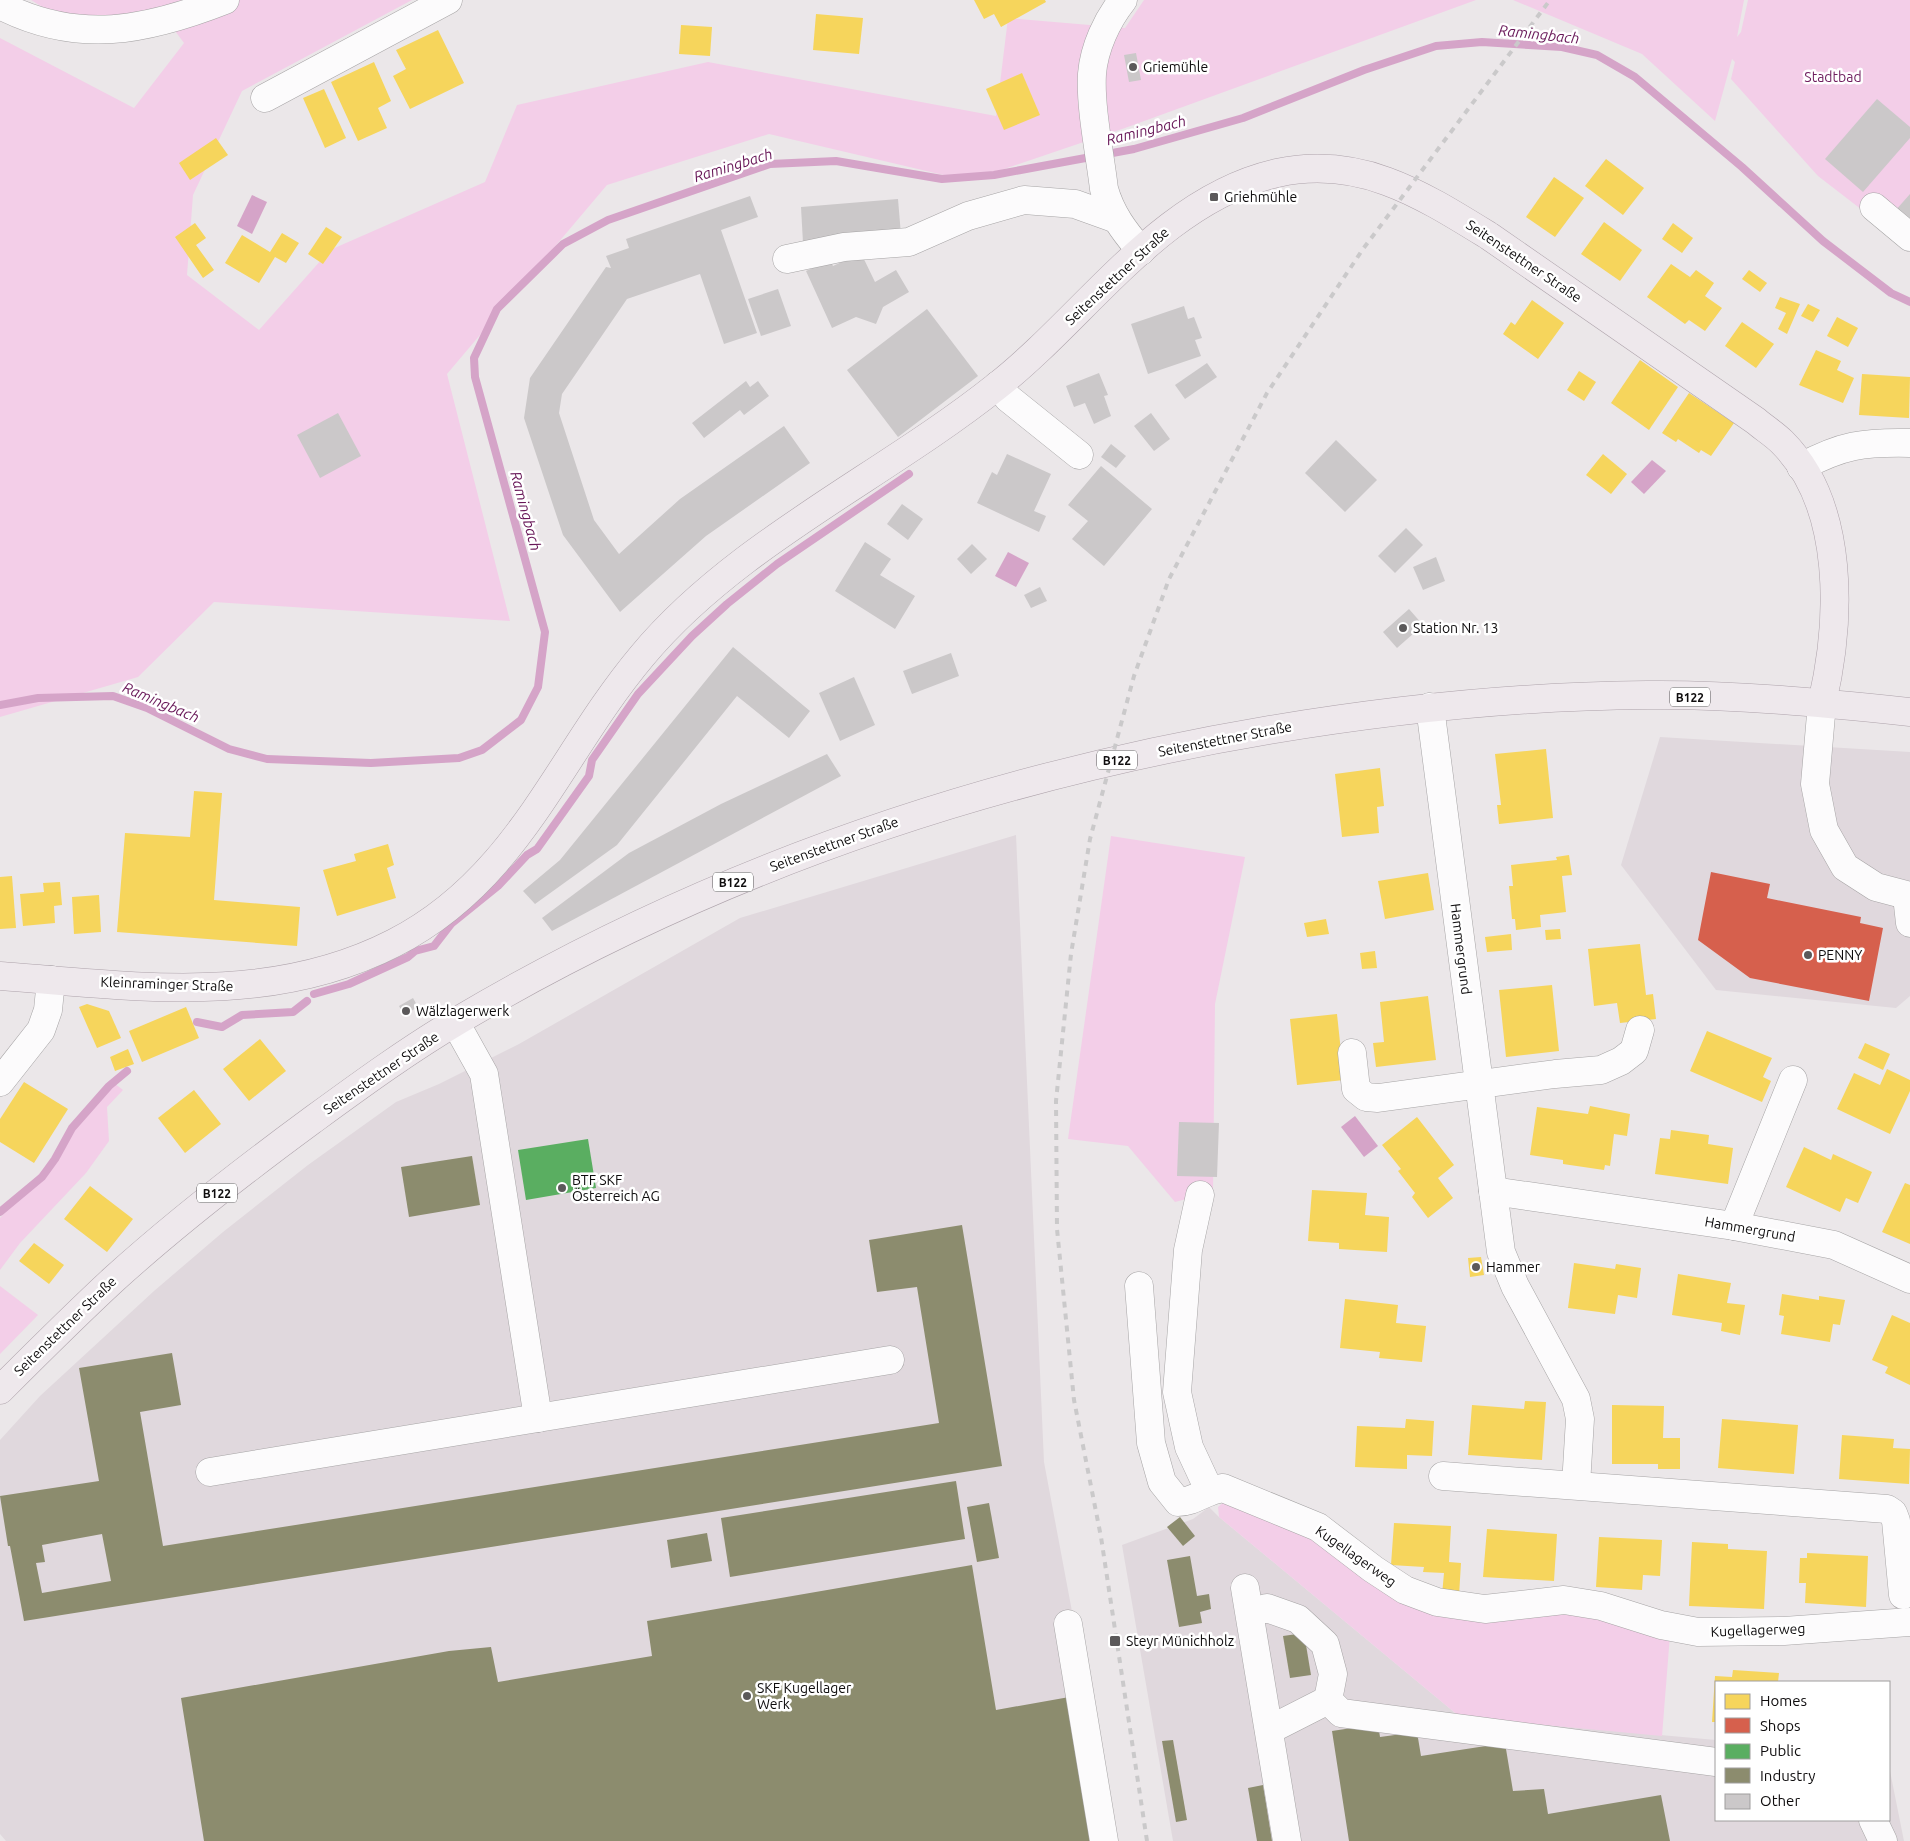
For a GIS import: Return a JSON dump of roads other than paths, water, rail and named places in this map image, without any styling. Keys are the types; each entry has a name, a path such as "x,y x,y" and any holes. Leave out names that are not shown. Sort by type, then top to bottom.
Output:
{"main road":[{"name":"Seitenstettner Straße","path":"529,822 611,695 673,620 761,548 939,430 998,385 1067,324 1141,250 1182,217 1214,197 1244,183 1273,174 1305,168 1342,170 1388,179 1450,212 1489,236 1756,421 1782,443 1801,467 1816,495 1825,521 1832,557 1834,634 1822,703"},
{"name":"Seitenstettner Straße","path":"0,1390 116,1277 229,1182 338,1101 455,1022 559,965 664,913 755,872 931,809 1086,766 1215,739 1430,706 1558,697 1652,695 1822,703 1910,712"},
{"name":"Kleinraminger Straße","path":"0,976 214,988 281,982 334,968 398,941 459,900 506,852 529,822"}],"street":[{"path":"0,4 47,23 75,29 122,30 161,22 225,0"},
{"path":"265,98 448,0"},
{"path":"1123,0 1105,29 1092,73 1104,189 1114,218 1141,250"},
{"path":"787,260 844,247 909,242 968,216 1024,200 1075,204 1114,218"},
{"path":"1874,206 1910,238"},
{"path":"998,385 1008,398 1079,455"},
{"path":"1801,467 1838,449 1863,444 1910,443"},
{"path":"1822,703 1815,784 1824,830 1844,867 1876,887 1909,896 1910,923"},
{"name":"Hammergrund","path":"1430,706 1501,1252 1516,1286 1576,1399 1580,1419 1576,1486"},
{"path":"0,1082 41,1030 48,1010 51,980"},
{"path":"455,1022 484,1074 538,1418"},
{"path":"1352,1053 1356,1088 1366,1097 1378,1098 1555,1074 1601,1070 1621,1061 1634,1051 1640,1030"},
{"path":"1734,1226 1793,1080"},
{"name":"Hammergrund","path":"1493,1191 1734,1226 1834,1245 1910,1279"},
{"path":"1200,1195 1188,1250 1177,1392 1189,1447 1209,1490"},
{"name":"Kugellagerweg","path":"1139,1286 1151,1443 1160,1476 1178,1502 1193,1499 1209,1490 1223,1488 1318,1527 1373,1569 1405,1590 1436,1602 1485,1609 1564,1600 1601,1606 1661,1625 1698,1632 1784,1631 1910,1622"},
{"path":"210,1472 890,1360"},
{"path":"1443,1476 1887,1509 1893,1513 1896,1521 1903,1595"},
{"path":"1287,1841 1248,1601 1298,1619 1325,1644 1333,1674 1328,1700"},
{"path":"1068,1624 1104,1841"},
{"path":"1269,1730 1328,1700"},
{"path":"1328,1700 1342,1713 1715,1762"},
{"path":"1874,1821 1884,1841"}],"waterway":[{"name":"Ramingbach","path":"0,705 38,698 113,696 147,708 229,749 267,759 371,763 459,758 482,750 521,720 538,687 545,632 475,377 474,358 497,309 563,244 608,220 770,164 836,161 942,179 994,175 1134,149 1243,118 1364,70 1436,46 1482,42 1562,47 1597,55 1635,77 1742,167 1823,241 1891,293 1910,302"},
{"path":"314,994 349,984 408,957 415,951 434,946 451,924 498,886 527,855 537,849 589,776 592,760 638,694 692,636 727,604 777,564 909,474"},
{"path":"197,1022 222,1027 242,1015 293,1012 307,1001"},
{"path":"0,1212 42,1177 55,1159 72,1128 109,1086 127,1071"}],"railway":[{"path":"1147,1841 1101,1537 1074,1400 1057,1229 1056,1101 1071,954 1090,839 1134,676 1169,579 1267,393 1363,249 1550,0"}],"place":[{"name":"Griemühle","path":"1133,67"},
{"name":"Griehmühle","path":"1214,197"},
{"name":"Station Nr. 13","path":"1403,628"},
{"name":"PENNY","path":"1808,955"},
{"name":"Wälzlagerwerk","path":"406,1011"},
{"name":"BTF SKF Österreich AG","path":"562,1188"},
{"name":"Hammer","path":"1476,1267"},
{"name":"Steyr Münichholz","path":"1115,1641"},
{"name":"SKF Kugellager Werk","path":"747,1696"}],"park label":[{"name":"Stadtbad","path":"1833,77"}]}
